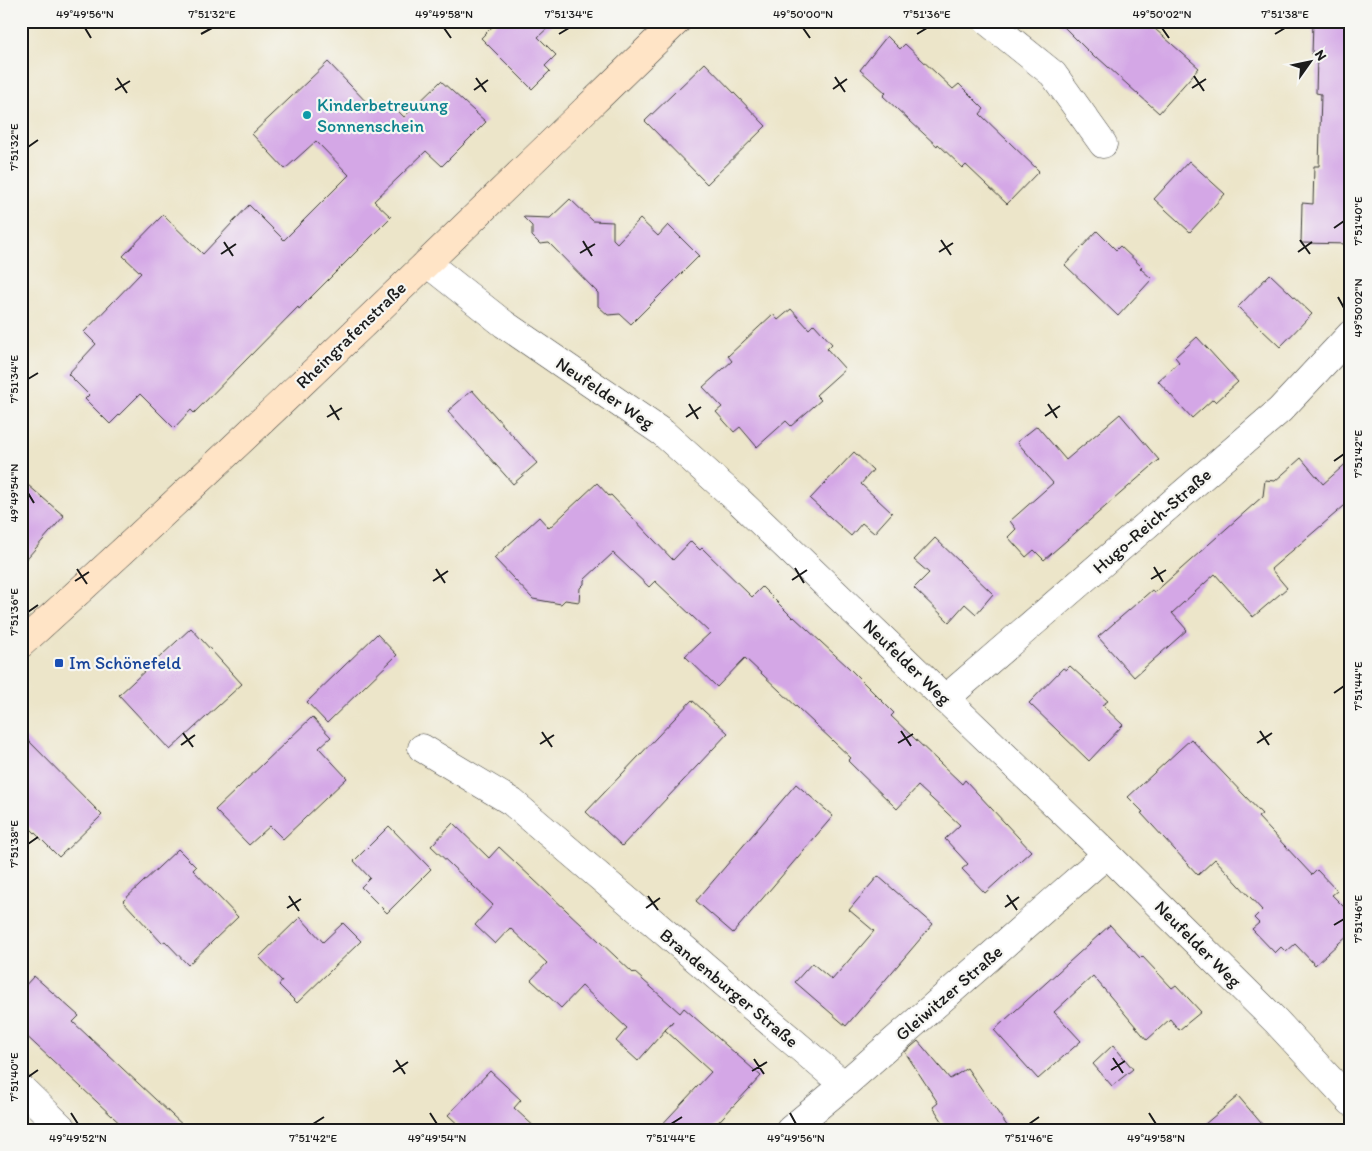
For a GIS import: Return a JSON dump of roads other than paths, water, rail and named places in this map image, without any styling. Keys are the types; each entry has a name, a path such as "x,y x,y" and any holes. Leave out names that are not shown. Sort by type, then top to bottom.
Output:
{"street":[{"name":"Rheingrafenstraße","path":"21,644 163,514 428,263 677,21"},
{"path":"986,21 1053,74 1103,144"},
{"name":"Neufelder Weg","path":"428,263 504,324 664,433 739,501 1107,854 1276,1022 1351,1102"},
{"name":"Hugo-Reich-Straße","path":"945,700 1280,410 1351,334"},
{"name":"Brandenburger Straße","path":"422,748 512,802 844,1085"},
{"name":"Gleiwitzer Straße","path":"790,1130 844,1085 1107,854"},
{"path":"21,1088 64,1130"}],"place":[{"name":"Kinderbetreuung Sonnenschein","path":"307,115"},
{"name":"Im Schönefeld","path":"59,663"}]}
